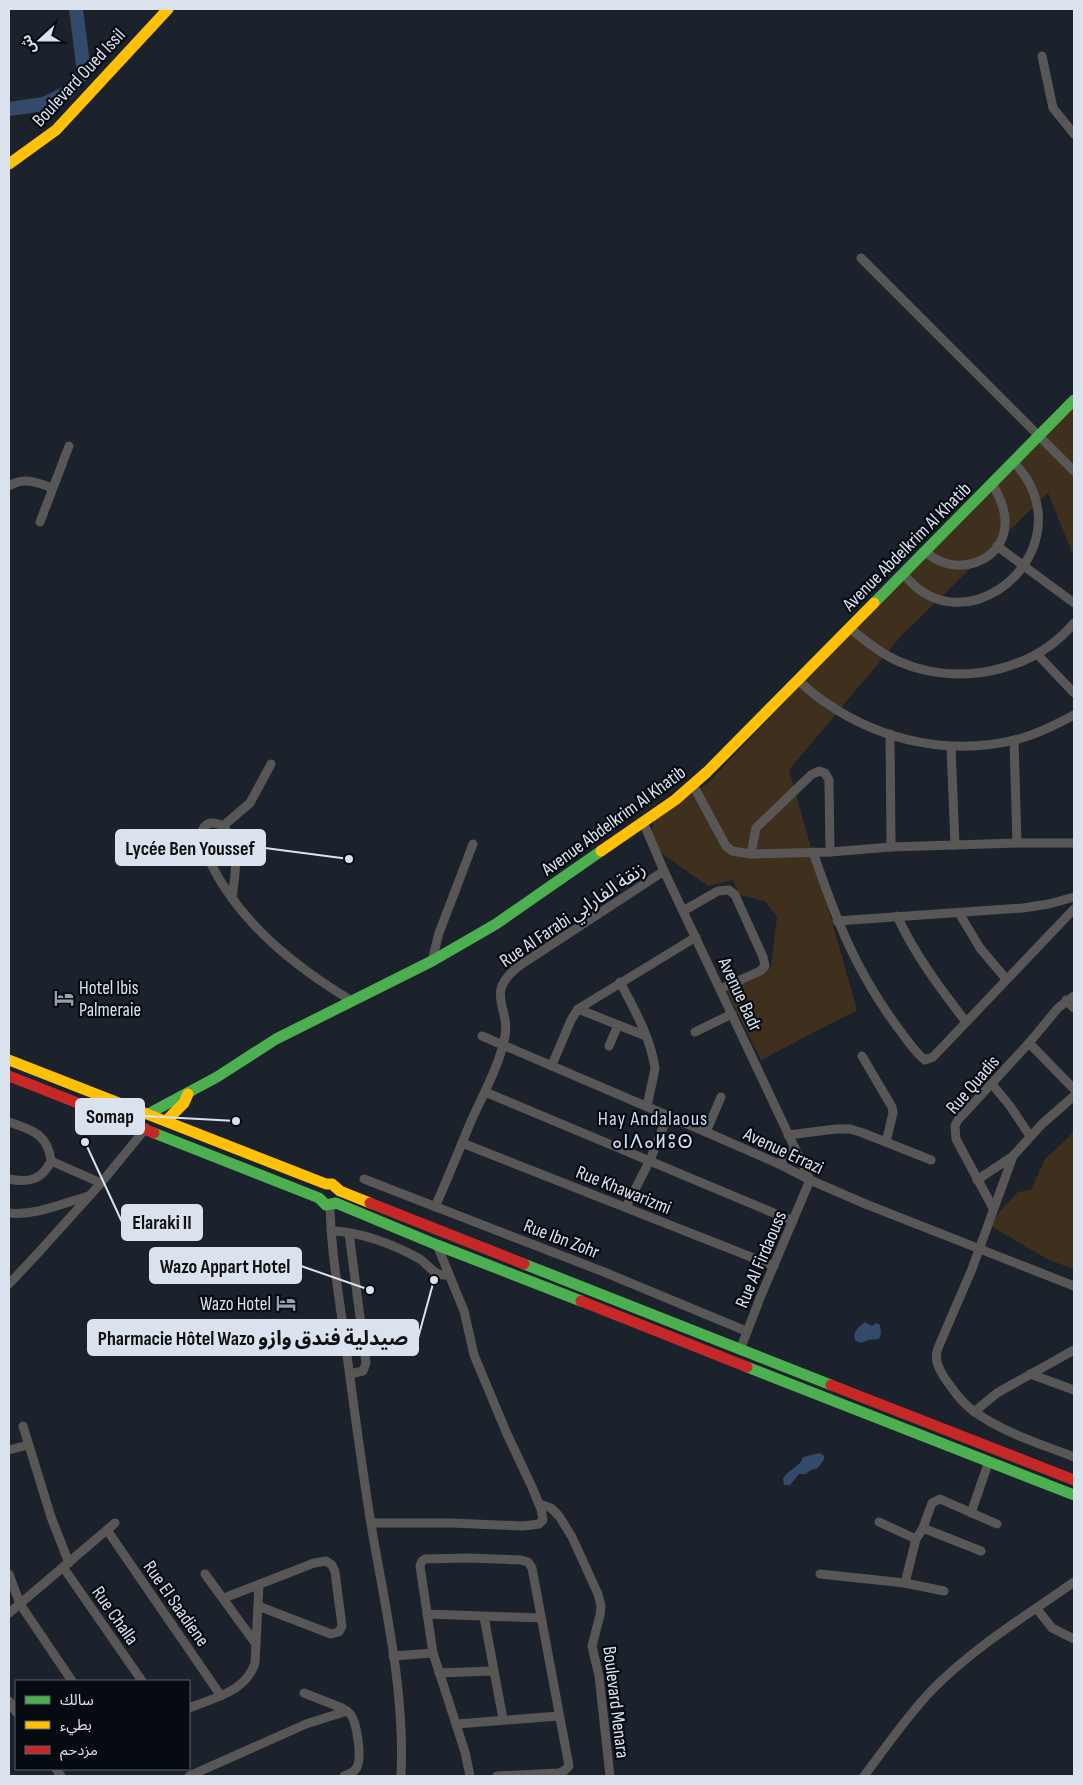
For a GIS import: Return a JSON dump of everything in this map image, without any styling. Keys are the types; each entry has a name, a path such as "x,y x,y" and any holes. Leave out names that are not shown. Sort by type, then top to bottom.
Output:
{"main road":[{"name":"Boulevard Oued Issil","path":"9,164 30,151 56,130 168,9"},
{"name":"Avenue Abdelkrim Al Khatib","path":"148,1114 176,1098 188,1094 276,1039 432,962 496,924 675,800 693,785 850,628 1074,400"},
{"path":"9,1060 326,1184 336,1186 340,1191 1074,1480"},
{"path":"9,1076 146,1128 319,1198"},
{"name":"Avenue Abdelkrim Al Khatib","path":"166,1121 184,1103 188,1094"},
{"path":"326,1184 319,1191 319,1198 323,1204 333,1204 1074,1495"},
{"path":"333,1204 340,1198 340,1191"}],"street":[{"path":"1042,56 1053,108 1074,134"},
{"path":"861,258 1074,471"},
{"path":"40,522 69,446"},
{"path":"903,573 919,590 931,597 946,601 963,602 981,598 998,590 1012,580 1024,566 1036,540 1038,511 1031,485 1014,462"},
{"path":"9,486 15,482 28,480 36,481 52,488"},
{"path":"925,551 939,562 957,566 970,564 982,559 997,546 1003,535 1005,524 1001,502 992,483"},
{"path":"997,546 1074,603"},
{"path":"850,628 874,648 900,662 921,669 968,673 994,670 1016,664 1037,654 1056,641 1074,623"},
{"path":"1037,654 1074,693"},
{"path":"798,680 835,709 860,722 890,734 922,743 950,747 1014,740 1042,731 1074,715"},
{"path":"890,734 891,847"},
{"path":"1014,740 1017,843"},
{"path":"950,747 955,845"},
{"path":"223,826 250,803 271,764"},
{"path":"751,854 756,828 811,775 819,771 825,773 829,780 830,852"},
{"path":"693,785 726,846 732,850 751,854 830,852 891,847 1074,843"},
{"name":"Avenue Badr","path":"643,822 664,871 810,1180"},
{"path":"232,898 237,861 232,840 223,826 213,823 207,824 202,831 202,845 214,872 232,898 257,928 283,954 319,981 352,1001"},
{"path":"432,962 439,933 473,844"},
{"path":"813,852 837,921 868,984 892,1020 925,1060 933,1057 1074,909"},
{"name":"Rue Al Farabi زنقة الفارابي","path":"504,1044 505,1022 500,992 501,985 511,972 664,871"},
{"path":"683,911 718,891 729,890 735,895 748,922 765,966 760,971 720,990"},
{"path":"837,921 1036,907 1074,896"},
{"path":"959,912 980,948 1006,979"},
{"path":"897,916 936,984 966,1022"},
{"path":"552,1064 571,1020 578,1009 696,937"},
{"path":"620,982 646,1036 655,1069 646,1106"},
{"path":"1070,998 1074,1008"},
{"name":"Rue Quadis","path":"993,1208 956,1138 955,1126 958,1120 1029,1043 1058,1008 1070,998"},
{"path":"578,1009 646,1036"},
{"path":"695,1032 732,1014"},
{"path":"609,1046 618,1025"},
{"name":"Avenue Errazi","path":"482,1036 552,1064 779,1164 810,1180 1074,1286"},
{"path":"1029,1043 1074,1089"},
{"path":"435,1206 504,1044"},
{"path":"862,1056 875,1075 892,1107 886,1142"},
{"path":"992,1084 1030,1136"},
{"path":"485,1092 793,1221"},
{"path":"977,1180 1013,1156 1030,1136 1074,1096"},
{"path":"706,1132 721,1097"},
{"path":"626,1207 650,1160 668,1116"},
{"path":"9,1122 35,1132 40,1136 47,1145 51,1161 44,1173 39,1176 25,1181 9,1179"},
{"path":"9,1284 12,1276 101,1183 146,1128"},
{"path":"788,1135 850,1129 931,1160"},
{"name":"Rue Khawarizmi","path":"462,1143 774,1266"},
{"path":"779,1164 795,1148"},
{"path":"1013,1156 979,1249 936,1356 940,1371 952,1389 974,1412 1010,1432 1074,1457"},
{"path":"51,1161 101,1183"},
{"name":"Rue Ibn Zohr","path":"364,1179 604,1272 746,1331"},
{"name":"Rue Al Firdaouss","path":"740,1350 746,1331 810,1180"},
{"path":"9,1213 36,1211 89,1196"},
{"path":"333,1204 331,1231 371,1523 393,1656 401,1721 401,1776"},
{"path":"331,1231 349,1233 376,1240 399,1249 425,1263 438,1274 443,1276 449,1274"},
{"path":"349,1233 366,1363 362,1371 350,1374"},
{"path":"371,1523 534,1526 543,1520 539,1504 474,1355 464,1311 437,1246"},
{"path":"974,1412 997,1393 1074,1350"},
{"path":"1030,1374 1074,1390"},
{"name":"Rue Challa","path":"23,1426 66,1565 141,1680"},
{"path":"9,1450 28,1445"},
{"path":"971,1513 989,1461"},
{"path":"904,1583 916,1539 923,1528 932,1502 935,1500 940,1499 997,1524"},
{"name":"Boulevard Menara","path":"539,1504 551,1508 559,1516 572,1537 598,1594 601,1606 592,1640 592,1652 599,1676 610,1776"},
{"path":"879,1522 916,1539"},
{"path":"9,1613 115,1524"},
{"path":"923,1528 981,1551"},
{"name":"Rue El Saadiene","path":"107,1530 220,1696"},
{"path":"470,1776 457,1724 433,1653 421,1572 422,1561 428,1558 521,1560 528,1562 534,1575 569,1766 559,1772 497,1776"},
{"path":"224,1598 323,1560 329,1562 335,1572 342,1626 339,1632 331,1634 258,1606"},
{"path":"9,1574 20,1604 71,1680"},
{"path":"206,1574 256,1644"},
{"path":"820,1574 904,1583 944,1591"},
{"path":"864,1776 920,1704 934,1689 980,1647 1074,1582"},
{"path":"190,1708 240,1686 252,1672 255,1664 259,1585"},
{"path":"1037,1609 1052,1628 1074,1639"},
{"path":"427,1614 541,1618"},
{"path":"484,1617 503,1720"},
{"path":"393,1656 433,1653"},
{"path":"439,1673 493,1671"},
{"path":"304,1693 347,1710 354,1722 359,1760 354,1771 344,1776"},
{"path":"189,1776 306,1724 347,1710"},
{"path":"457,1724 559,1716"}],"shaded area":[{"path":"1074,399 1074,557 1048,493 902,635 789,770 857,1010 761,1060 726,990 771,967 777,917 765,901 739,895 733,880 708,886 657,850 651,832 654,819 708,783 1038,434"},
{"path":"1074,1132 1074,1269 1049,1260 991,1226 1000,1211 1018,1192 1031,1190 1045,1159"}],"water":[{"path":"865,1322 872,1326 876,1323 880,1325 881,1334 879,1339 861,1343 856,1341 855,1333"},
{"path":"820,1453 824,1456 824,1459 818,1468 806,1474 799,1474 790,1485 784,1485 783,1479 799,1464 803,1457"}],"waterway":[{"path":"9,109 44,104 68,92 84,72 76,9"}],"traffic: fast":[{"path":"874,603 1074,400"},
{"path":"148,1114 217,1077 276,1039 432,961 496,924 601,851"},
{"path":"154,1133 319,1198 326,1205 336,1203 581,1301"},
{"path":"524,1264 831,1385"},
{"path":"747,1367 1074,1495"}],"traffic: slow":[{"path":"9,164 56,130 168,9"},
{"path":"601,851 675,800 707,772 874,603"},
{"path":"9,1060 326,1184 332,1184 340,1191 370,1203"},
{"path":"166,1121 184,1103 188,1094"}],"traffic: jam":[{"path":"9,1076 154,1133"},
{"path":"370,1203 524,1264"},
{"path":"581,1301 747,1367"},
{"path":"831,1385 1074,1480"}],"place":[{"name":"Lycée Ben Youssef","path":"349,859"},
{"name":"Hotel Ibis Palmeraie","path":"64,998"},
{"name":"Somap","path":"236,1121"},
{"name":"Elaraki II","path":"85,1142"},
{"name":"Pharmacie Hôtel Wazo صيدلية فندق وازو","path":"434,1280"},
{"name":"Wazo Appart Hotel","path":"370,1290"},
{"name":"Wazo Hotel","path":"286,1303"}],"district":[{"name":"Hay Andalaous ⴰⵏⴷⴰⵍⵓⵙ","path":"653,1130"}]}
